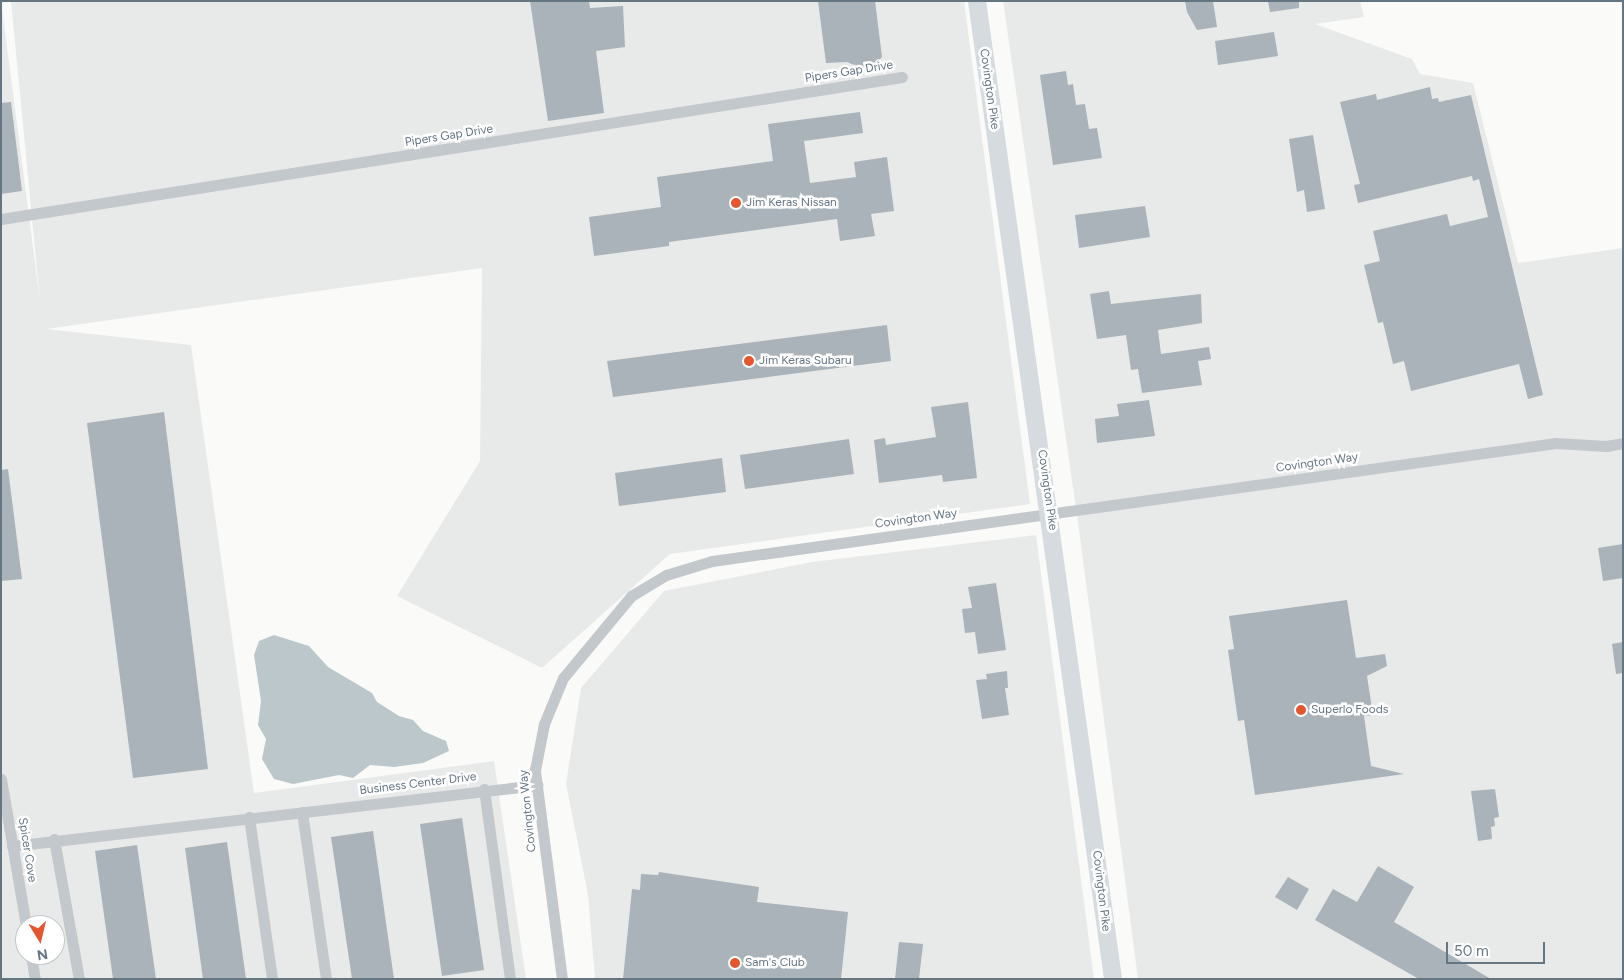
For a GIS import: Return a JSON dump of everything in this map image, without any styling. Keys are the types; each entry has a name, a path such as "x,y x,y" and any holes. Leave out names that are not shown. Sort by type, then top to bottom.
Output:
{"main road":[{"name":"Covington Pike","path":"977,1 1051,515 1113,979"}],"street":[{"name":"Pipers Gap Drive","path":"1,219 902,77"},
{"name":"Covington Way","path":"562,979 535,770 544,724 563,678 641,588 666,575 712,561 1556,443 1606,446 1623,443"},
{"name":"Spicer Cove","path":"1,779 24,915"},
{"name":"Business Center Drive","path":"12,846 54,839 302,812 484,789 537,785"},
{"path":"484,789 510,979"},
{"path":"302,812 326,979"},
{"path":"249,817 272,979"},
{"path":"54,839 79,979"},
{"path":"33,965 35,979"}],"shaded area":[{"path":"1,1 40,301 11,1 964,1 1030,504 670,554 542,668 397,596 480,461 482,268 46,329 191,345 254,793 494,761 526,979 1,979"},
{"path":"1003,1 1360,1 1364,17 1315,24 1412,59 1420,74 1473,83 1518,263 1623,248 1623,979 1138,979 1078,522"},
{"path":"1036,535 1094,979 595,979 588,895 566,784 581,688 664,591 812,562"},
{"path":"274,635 309,646 328,667 372,693 377,702 399,716 413,720 423,731 446,741 449,751 423,763 394,767 370,765 353,778 339,775 293,784 274,779 262,759 266,739 258,725 261,701 254,655 259,641"}],"building":[{"path":"530,1 589,1 590,8 623,6 625,47 596,51 604,113 548,121"},
{"path":"818,1 875,1 882,57 868,71 847,62 826,63"},
{"path":"1185,1 1213,1 1217,27 1197,30 1187,12"},
{"path":"1268,1 1299,1 1299,8 1270,12"},
{"path":"1274,32 1278,56 1218,65 1215,41"},
{"path":"1066,71 1068,85 1073,84 1076,105 1085,104 1089,129 1097,128 1102,158 1053,165 1040,75"},
{"path":"1430,87 1432,99 1438,98 1439,102 1471,95 1543,395 1528,399 1519,364 1411,391 1404,361 1393,364 1383,322 1378,323 1364,265 1380,261 1373,231 1447,214 1450,226 1488,217 1479,179 1473,181 1472,176 1358,203 1354,185 1360,184 1340,102 1376,94 1377,100"},
{"path":"11,102 22,191 1,194 1,103"},
{"path":"860,112 863,133 804,141 810,183 856,177 854,162 887,157 894,211 871,214 875,236 840,241 837,219 669,242 669,246 594,256 589,217 661,207 657,177 773,161 768,124"},
{"path":"1313,135 1325,209 1307,212 1304,190 1297,192 1289,139"},
{"path":"1145,206 1150,237 1079,248 1075,215"},
{"path":"1109,291 1111,304 1201,294 1202,323 1158,330 1161,354 1209,347 1211,359 1198,361 1202,385 1142,393 1138,369 1131,370 1126,335 1097,339 1090,294"},
{"name":"Jim Keras Subaru","path":"887,325 891,361 613,397 607,361"},
{"path":"1149,400 1155,436 1097,443 1095,419 1119,416 1117,404"},
{"path":"968,402 977,478 943,482 942,475 879,483 874,440 885,438 886,445 936,437 931,407"},
{"path":"164,412 208,769 133,778 87,423"},
{"path":"849,439 854,474 745,489 740,455"},
{"path":"722,458 726,492 619,506 615,473"},
{"path":"8,469 22,579 1,581 1,470"},
{"path":"1623,544 1623,578 1603,581 1598,548"},
{"path":"996,583 1006,650 978,654 975,632 965,633 962,609 972,608 968,587"},
{"path":"1347,600 1356,658 1385,654 1387,666 1367,676 1373,715 1364,716 1371,766 1404,774 1255,795 1244,720 1238,721 1228,650 1234,649 1229,616"},
{"path":"1623,642 1623,673 1616,674 1612,644"},
{"path":"1007,671 1008,688 1005,688 1009,715 982,719 976,680 987,679 986,674"},
{"path":"1495,789 1499,817 1494,818 1495,826 1491,827 1492,839 1478,841 1471,791"},
{"path":"462,818 484,970 442,976 420,824"},
{"path":"373,831 394,979 352,979 331,837"},
{"path":"227,842 246,979 203,979 185,848"},
{"path":"137,845 156,979 113,979 95,851"},
{"path":"1378,866 1414,887 1394,922 1491,979 1419,979 1315,920 1333,889 1357,902"},
{"path":"659,872 759,887 757,902 848,912 841,979 623,979 632,889 640,890 641,874 658,875"},
{"path":"1288,877 1309,889 1297,910 1275,897"},
{"path":"899,942 923,944 919,979 895,979"}],"place":[{"name":"Jim Keras Nissan","path":"736,203"},
{"name":"Jim Keras Subaru","path":"749,361"},
{"name":"Superlo Foods","path":"1301,710"},
{"name":"Sam's Club","path":"735,963"}]}
